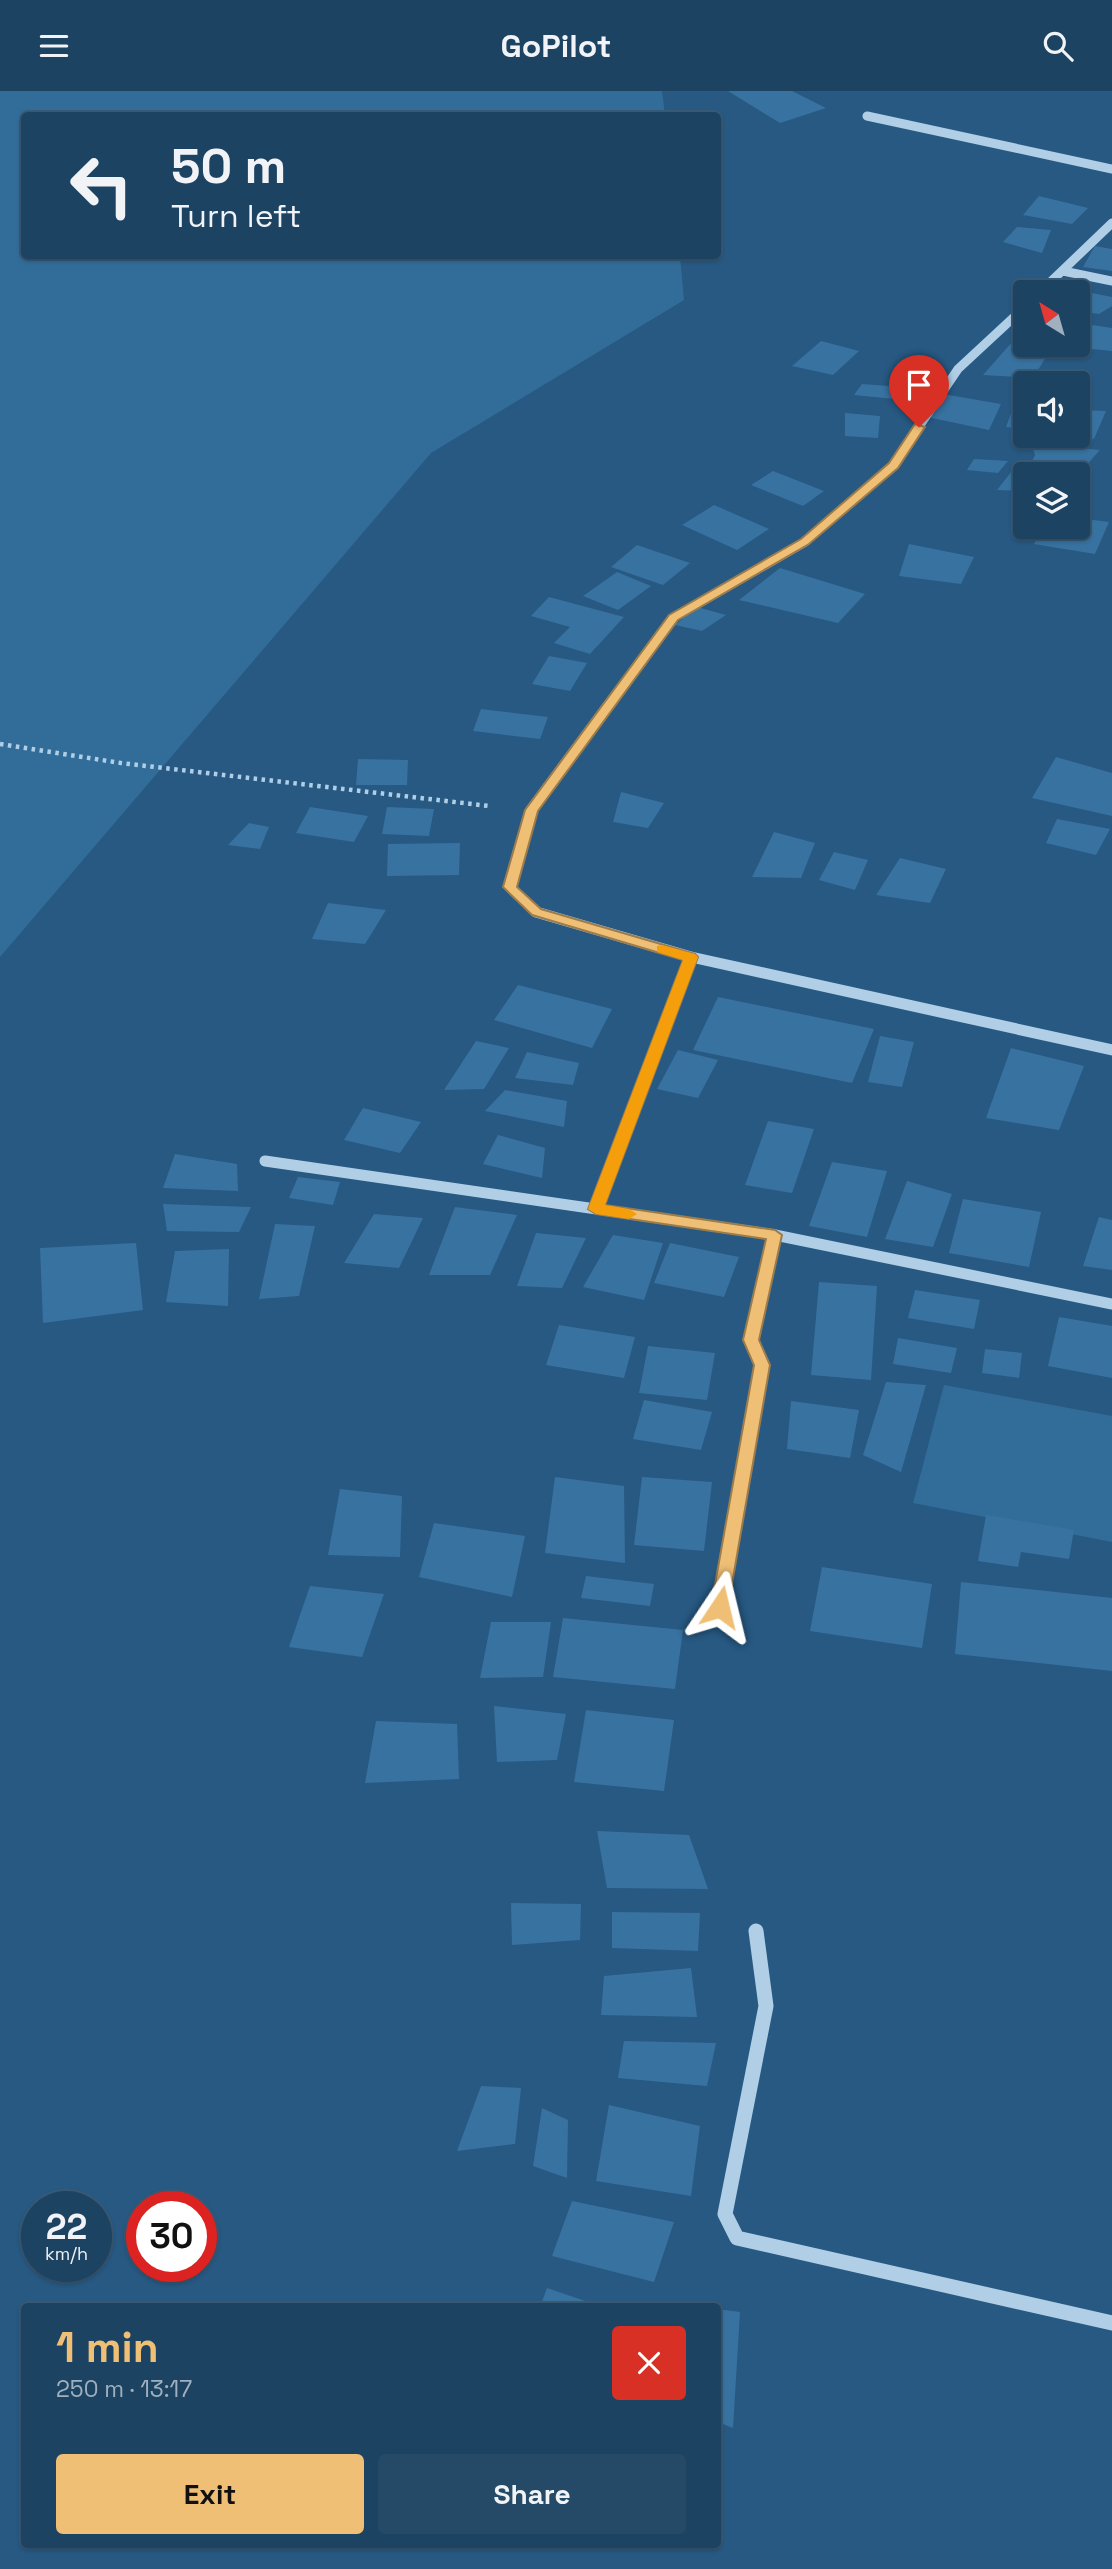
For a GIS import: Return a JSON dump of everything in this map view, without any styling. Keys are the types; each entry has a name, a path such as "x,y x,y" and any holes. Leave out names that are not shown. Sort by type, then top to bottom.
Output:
{"street":[{"path":"867,116 1112,169"},
{"path":"1054,280 1112,223"},
{"path":"1063,271 1112,281"},
{"path":"1013,318 958,369 894,465 805,542 673,618 531,810 510,887 537,912 691,957 1112,1050"},
{"path":"596,1209 691,957"},
{"path":"265,1161 775,1235 1112,1304"},
{"path":"720,1607 762,1365 751,1340 775,1235"},
{"path":"757,1931 766,2006 725,2214 737,2238 1112,2323"}],"path":[{"path":"0,744 121,763 531,810"}],"shaded area":[{"path":"0,91 662,91 665,112 21,112 21,259 680,259 684,300 431,453 0,957"},
{"path":"944,1385 1112,1416 1112,1542 913,1503"}],"building":[{"path":"728,91 792,91 826,108 780,123"},
{"path":"1039,196 1088,208 1072,224 1023,215"},
{"path":"1017,227 1051,230 1042,253 1003,242"},
{"path":"1095,246 1112,249 1112,271 1083,267"},
{"path":"1090,293 1112,297 1112,306 1099,314 1090,313"},
{"path":"1090,325 1112,328 1112,351 1090,349"},
{"path":"821,341 859,351 833,375 792,366"},
{"path":"1013,341 1013,357 1046,357 1037,371 1013,371 1013,377 983,375"},
{"path":"862,384 902,387 895,399 854,395"},
{"path":"943,394 1001,404 989,430 927,417"},
{"path":"1013,408 1013,428 1006,427"},
{"path":"1090,410 1106,411 1094,439 1090,439"},
{"path":"845,413 880,416 878,438 845,436"},
{"path":"1033,448 1100,450 1089,462 1032,462 1035,455"},
{"path":"974,459 1008,461 998,473 967,470"},
{"path":"1013,470 1013,491 997,490"},
{"path":"773,471 824,491 803,506 751,485"},
{"path":"714,505 769,529 737,550 682,525"},
{"path":"1090,520 1109,522 1095,554 1034,544 1037,539 1090,539"},
{"path":"909,544 974,557 961,584 899,576"},
{"path":"637,545 690,563 663,585 611,567"},
{"path":"780,568 865,594 838,623 739,600"},
{"path":"617,572 651,586 618,610 583,596"},
{"path":"549,597 624,617 590,654 554,643 570,627 531,616"},
{"path":"697,607 726,615 702,631 675,625"},
{"path":"549,656 587,663 570,691 532,684"},
{"path":"481,709 548,717 540,739 473,731"},
{"path":"1056,757 1112,773 1112,816 1032,798"},
{"path":"358,759 408,760 407,785 356,785"},
{"path":"621,792 664,803 648,828 613,822"},
{"path":"310,807 368,816 354,842 296,833"},
{"path":"387,807 434,809 429,836 382,834"},
{"path":"1057,819 1110,829 1096,855 1046,843"},
{"path":"249,823 269,827 260,849 228,845"},
{"path":"774,832 815,843 801,878 752,877"},
{"path":"460,843 459,875 387,876 388,844"},
{"path":"834,852 868,860 855,890 819,880"},
{"path":"900,858 946,869 930,903 876,895"},
{"path":"328,903 386,910 365,944 312,939"},
{"path":"518,985 612,1009 592,1048 494,1020"},
{"path":"718,997 874,1029 852,1083 693,1050"},
{"path":"880,1036 914,1042 902,1087 868,1082"},
{"path":"476,1041 509,1048 484,1089 444,1090"},
{"path":"1011,1048 1084,1066 1059,1130 986,1118"},
{"path":"678,1050 718,1060 698,1098 657,1089"},
{"path":"527,1052 579,1063 573,1085 515,1078"},
{"path":"505,1090 567,1101 564,1127 485,1111"},
{"path":"363,1108 421,1122 400,1153 344,1140"},
{"path":"768,1121 814,1129 792,1193 745,1185"},
{"path":"498,1135 545,1148 542,1178 483,1164"},
{"path":"175,1154 237,1164 238,1191 163,1188"},
{"path":"832,1162 887,1171 867,1237 809,1226"},
{"path":"298,1177 340,1182 333,1205 289,1198"},
{"path":"907,1181 952,1194 933,1247 885,1239"},
{"path":"963,1199 1041,1212 1029,1267 949,1253"},
{"path":"163,1204 251,1207 239,1232 167,1231"},
{"path":"455,1207 517,1215 490,1275 429,1275"},
{"path":"374,1214 423,1218 399,1268 344,1263"},
{"path":"1099,1217 1112,1220 1112,1270 1083,1266"},
{"path":"275,1224 315,1226 299,1296 259,1299"},
{"path":"536,1233 586,1238 562,1288 517,1286"},
{"path":"613,1235 663,1243 644,1300 583,1287"},
{"path":"136,1243 143,1310 43,1323 40,1248"},
{"path":"670,1243 739,1257 724,1297 654,1283"},
{"path":"229,1249 228,1306 166,1302 175,1251"},
{"path":"819,1282 877,1286 871,1380 811,1375"},
{"path":"915,1290 980,1300 974,1329 908,1318"},
{"path":"1059,1317 1112,1326 1112,1378 1048,1366"},
{"path":"559,1325 635,1337 624,1378 546,1365"},
{"path":"898,1338 957,1348 951,1373 893,1364"},
{"path":"648,1346 715,1353 707,1400 639,1393"},
{"path":"985,1349 1022,1353 1019,1378 982,1373"},
{"path":"886,1382 926,1385 901,1472 863,1455"},
{"path":"644,1400 712,1412 701,1450 633,1439"},
{"path":"791,1401 859,1410 850,1458 787,1449"},
{"path":"555,1477 624,1486 625,1563 545,1553"},
{"path":"642,1477 712,1482 704,1551 634,1545"},
{"path":"340,1489 402,1496 400,1557 328,1555"},
{"path":"986,1515 1074,1530 1069,1559 1021,1552 1018,1567 978,1561"},
{"path":"434,1523 525,1536 512,1597 419,1577"},
{"path":"822,1567 932,1584 922,1648 810,1631"},
{"path":"586,1576 654,1584 650,1606 581,1598"},
{"path":"961,1582 1112,1598 1112,1671 955,1654"},
{"path":"310,1586 384,1594 362,1657 289,1647"},
{"path":"563,1618 683,1630 675,1689 553,1677"},
{"path":"491,1622 551,1622 543,1677 480,1678"},
{"path":"494,1706 566,1714 557,1760 497,1762"},
{"path":"586,1710 674,1720 664,1791 574,1782"},
{"path":"376,1721 457,1724 459,1779 365,1783"},
{"path":"597,1831 689,1835 708,1889 607,1888"},
{"path":"511,1903 581,1904 580,1940 512,1945"},
{"path":"612,1912 700,1913 698,1951 612,1948"},
{"path":"691,1968 697,2017 601,2015 604,1976"},
{"path":"624,2041 716,2043 707,2086 618,2078"},
{"path":"481,2086 521,2088 515,2144 457,2151"},
{"path":"609,2105 700,2126 691,2196 596,2181"},
{"path":"542,2108 568,2120 567,2178 533,2166"},
{"path":"572,2201 674,2222 654,2282 552,2256"},
{"path":"547,2288 591,2303 541,2303"},
{"path":"721,2309 740,2312 733,2428 721,2423"}],"slow traffic":[{"path":"629,1214 596,1209 691,957 662,949"}],"route":[{"path":"720,1607 762,1365 751,1340 775,1235 596,1209 691,957 537,912 510,887 531,810 673,618 805,542 894,465 919,427"}]}
